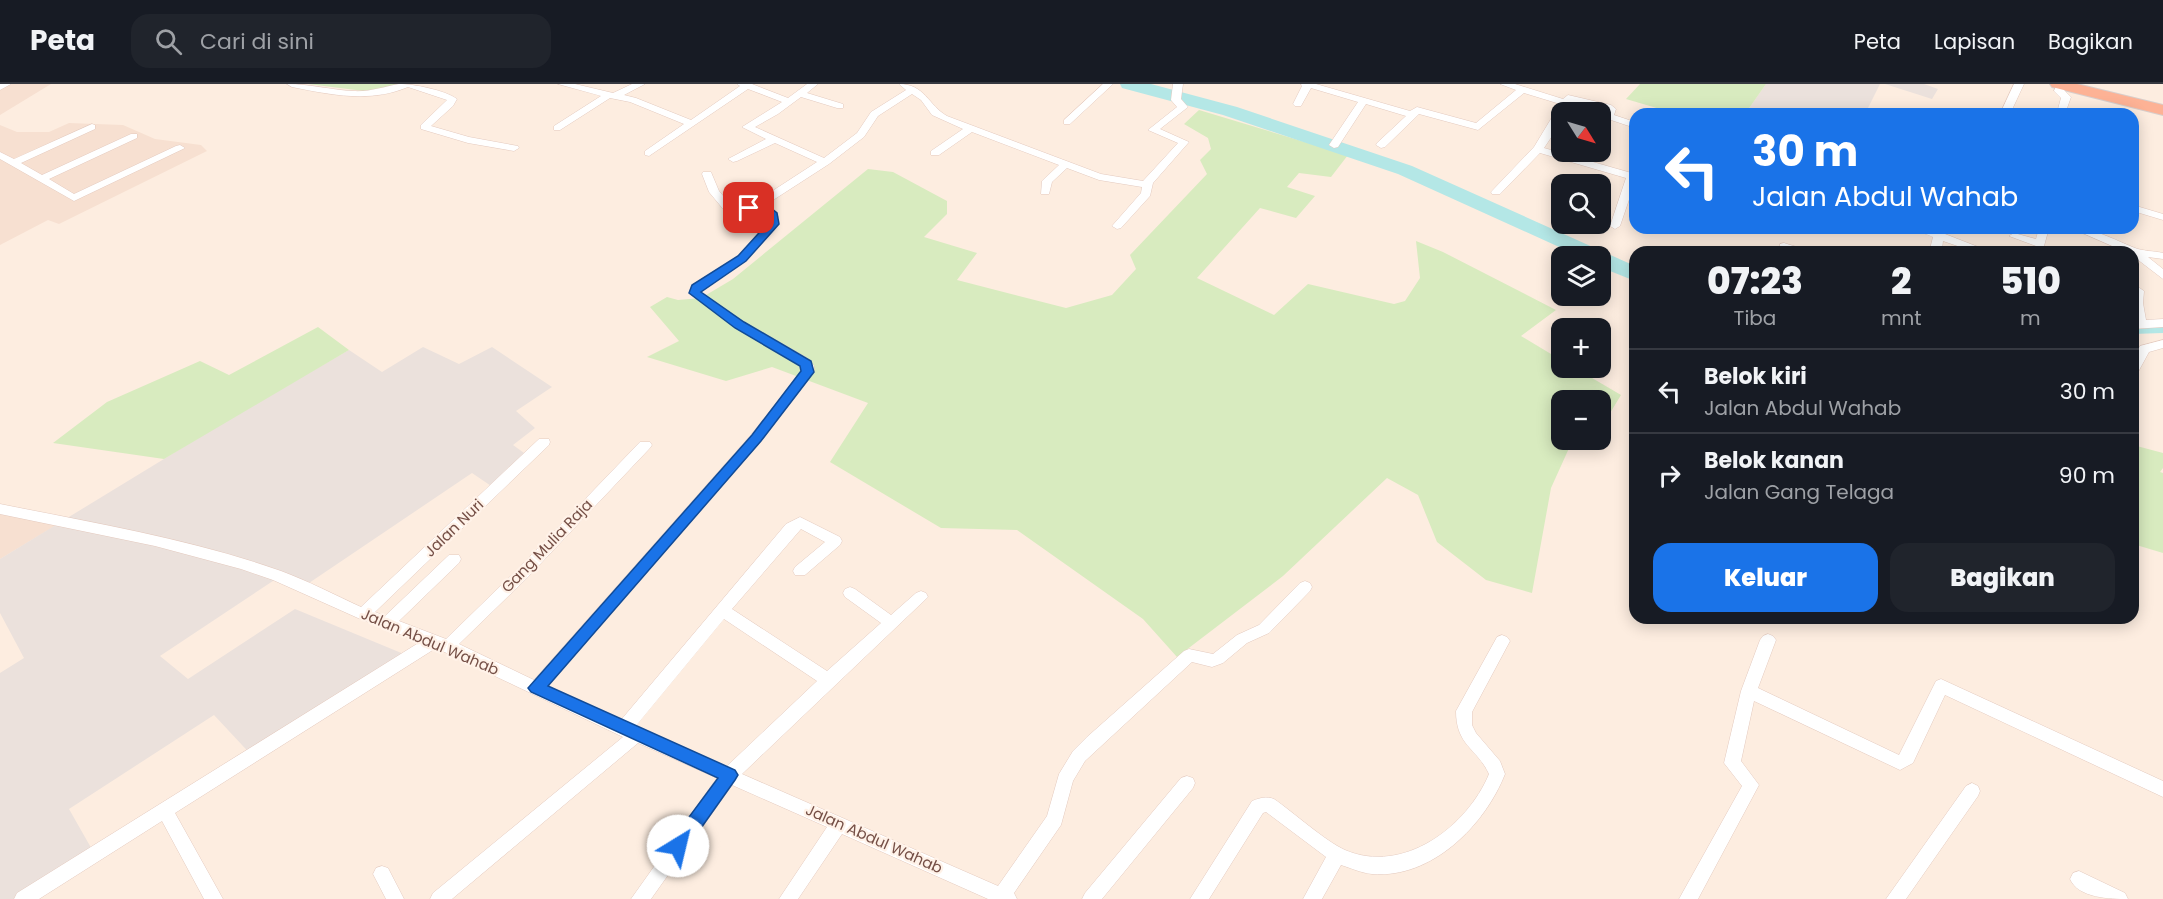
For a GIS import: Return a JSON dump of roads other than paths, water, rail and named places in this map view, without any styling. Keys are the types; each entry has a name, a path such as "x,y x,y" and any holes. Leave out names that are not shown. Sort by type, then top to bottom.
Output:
{"highway":[{"path":"2060,84 2163,110"},
{"path":"2080,84 2163,104"}],"street":[{"path":"0,87 6,84"},
{"path":"292,84 366,95 390,91 408,84 452,99 450,104 424,127 468,140 514,148"},
{"path":"563,84 633,100 692,124"},
{"path":"557,128 611,95 640,84"},
{"path":"813,84 790,102 747,127 825,162"},
{"path":"1067,122 1108,84"},
{"path":"1298,104 1307,84 1410,114"},
{"path":"1505,84 1564,102 1568,98 1589,102"},
{"path":"2008,108 2019,84"},
{"path":"2060,84 2059,91 2066,98 2063,108"},
{"path":"649,153 745,85 790,102"},
{"path":"707,174 714,192 733,214 761,203 825,162 861,135 874,114 908,87 924,98 940,117 1105,179 1148,183"},
{"path":"1381,145 1410,114 1419,110 1479,127 1522,90"},
{"path":"1117,226 1146,194 1148,183 1184,142 1153,130 1182,109 1183,105 1177,92"},
{"path":"801,94 840,106"},
{"path":"1334,145 1364,101"},
{"path":"1611,117 1629,123"},
{"path":"13,163 92,127"},
{"path":"935,153 970,128"},
{"path":"1496,192 1538,149 1551,129"},
{"path":"42,179 134,136"},
{"path":"733,159 773,140"},
{"path":"0,155 74,198 180,148"},
{"path":"1538,149 1629,175"},
{"path":"1045,192 1047,181 1065,165"},
{"path":"1615,226 1629,189"},
{"path":"536,688 756,438 808,372 806,364 740,325 696,292 742,258 773,224 773,216 761,203"},
{"path":"2139,210 2163,217"},
{"path":"1943,234 1971,246"},
{"path":"2014,236 2040,244 2042,234"},
{"path":"2105,234 2121,239 2129,246"},
{"path":"2139,252 2163,256"},
{"path":"2139,254 2163,275"},
{"path":"2139,324 2163,323"},
{"path":"2139,360 2145,349 2163,344"},
{"name":"Jalan Nuri","path":"363,614 544,442"},
{"name":"Gang Mulia Raja","path":"23,899 164,809 441,643 522,574 645,445"},
{"name":"Jalan Abdul Wahab","path":"0,510 155,541 278,576 363,614 441,643 631,732 1004,897"},
{"path":"450,896 631,732 723,611 791,528 800,522 835,541 800,571"},
{"path":"387,623 454,559"},
{"path":"1004,897 1055,819 1065,779 1079,756 1189,655 1212,661 1218,659 1242,639 1264,629 1305,587"},
{"path":"850,593 892,622"},
{"path":"640,899 729,775 828,680 921,597"},
{"path":"723,611 828,680"},
{"path":"1688,899 1751,785 1732,763 1749,691 1768,640"},
{"path":"1199,899 1258,806 1268,804 1337,855 1374,867 1412,860 1436,847 1475,811 1497,774 1494,766 1470,738 1464,724 1464,711 1502,641"},
{"path":"1749,691 1900,763 1907,758 1941,686 2163,789"},
{"path":"1091,899 1187,783"},
{"path":"1894,899 1972,791"},
{"path":"164,809 214,899"},
{"path":"788,899 839,823"},
{"path":"1312,899 1337,855"},
{"path":"382,874 395,899"},
{"path":"2079,879 2119,899"}],"waterway":[{"path":"1129,84 1230,111 1405,170 1574,246"},
{"path":"1611,264 1629,271"},
{"path":"2139,330 2163,329"}]}
